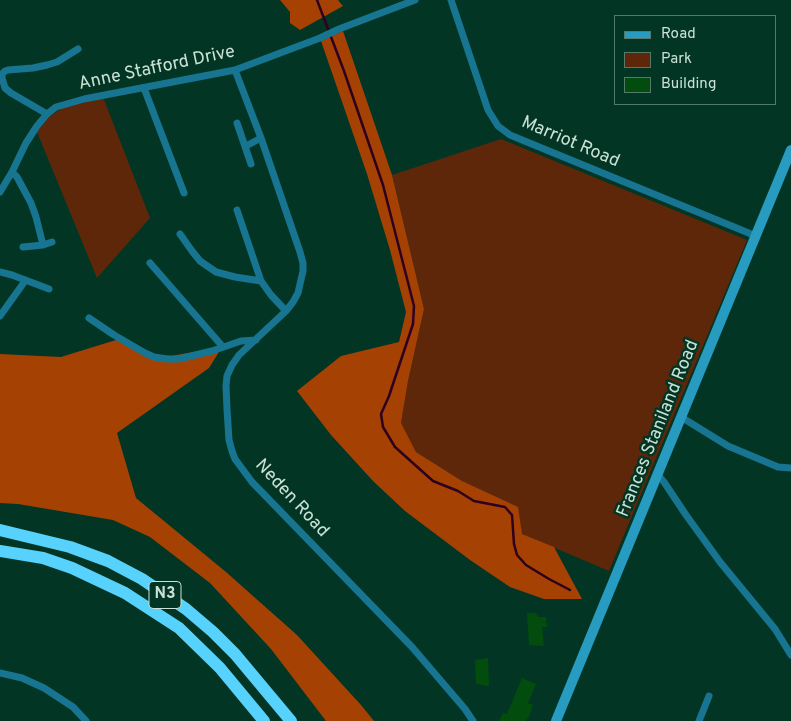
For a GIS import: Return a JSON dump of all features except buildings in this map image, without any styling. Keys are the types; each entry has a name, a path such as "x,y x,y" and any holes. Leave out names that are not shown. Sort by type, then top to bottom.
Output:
{"highway":[{"name":"N3","path":"0,530 70,547 108,562 142,579 186,609 214,632 291,721"},
{"name":"N3","path":"0,551 43,558 72,568 125,593 179,628 220,668 264,721"}],"street":[{"name":"Anne Stafford Drive","path":"0,192 37,126 56,107 84,98 235,70 415,0"},
{"name":"Marriot Road","path":"451,0 488,110 498,126 510,135 756,236"},
{"path":"47,114 5,88 2,74 8,70 33,68 57,62 78,50"},
{"name":"Neden Road","path":"235,70 262,138 303,263 298,292 293,302 286,311 239,355 228,376 226,386 227,409 230,440 235,459 252,482 412,647 473,721"},
{"path":"144,88 184,193"},
{"path":"237,123 251,164"},
{"path":"246,146 262,138"},
{"name":"Frances Staniland Road","path":"556,721 791,150"},
{"path":"12,172 17,177 31,203 43,245"},
{"path":"237,210 261,281 286,311"},
{"path":"180,234 200,261 216,272 261,281"},
{"path":"24,247 52,242"},
{"path":"150,263 224,346"},
{"path":"0,272 49,289"},
{"path":"0,316 25,280"},
{"path":"89,318 145,354 154,357 178,359 212,351 241,341 256,340"},
{"path":"681,417 728,446 778,467 791,468"},
{"path":"658,474 720,562 775,629 791,654"},
{"path":"0,672 22,678 44,688 73,707 86,721"},
{"path":"699,721 709,696"}],"green space":[{"path":"103,97 150,218 97,278 37,132 49,117 70,104"},
{"path":"501,139 747,240 609,571 522,534 462,481 416,452 401,423 424,309 392,175"}],"shaded area":[{"path":"280,0 338,0 343,6 300,30 290,23 290,12"},
{"path":"343,31 392,175 424,309 401,423 416,452 462,481 518,507 522,534 554,547 582,599 544,599 510,587 470,560 405,511 373,481 331,435 297,391 341,356 399,342 406,312 367,174 321,41"},
{"path":"116,340 150,354 171,356 222,347 209,368 117,433 136,498 226,572 297,635 374,721 326,721 271,649 210,583 150,537 113,520 18,504 0,503 0,354 61,357"}],"waterway":[{"path":"317,0 344,71 383,185 414,306 413,324 389,396 381,414 383,427 395,447 433,481 458,491 474,501 505,507 512,515 514,544 517,555 526,565 570,590"}]}
